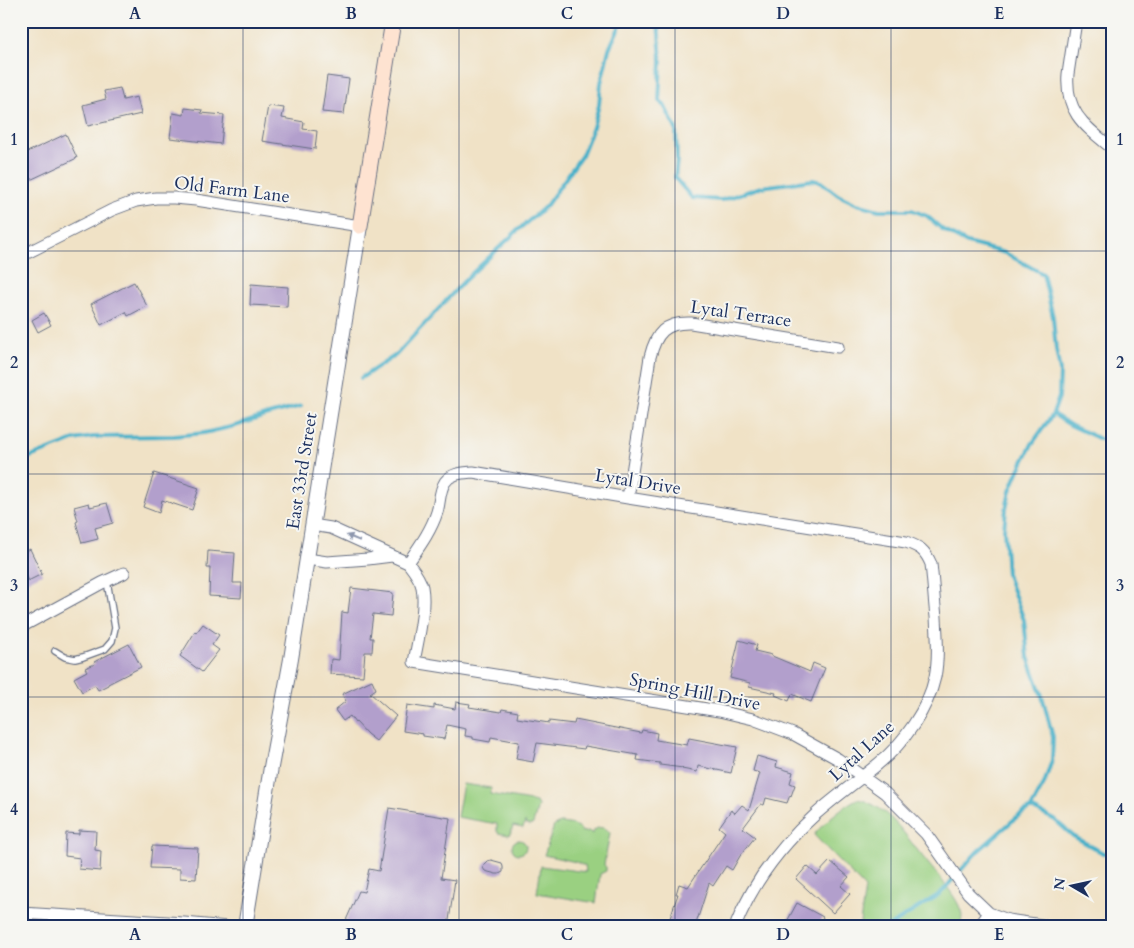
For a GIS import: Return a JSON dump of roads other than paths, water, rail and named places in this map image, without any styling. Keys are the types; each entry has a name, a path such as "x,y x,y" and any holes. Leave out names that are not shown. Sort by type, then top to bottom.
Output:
{"main road":[{"name":"East 33rd Street","path":"360,226 393,21"}],"street":[{"path":"1076,21 1067,82 1069,97 1079,120 1113,149"},
{"name":"Old Farm Lane","path":"21,256 112,210 156,198 196,200 360,226"},
{"name":"East 33rd Street","path":"245,927 307,559 360,226"},
{"name":"Lytal Terrace","path":"628,498 650,357 654,343 662,332 680,323 691,323 838,347"},
{"name":"Lytal Drive","path":"408,563 430,529 438,512 443,486 452,476 473,472 906,542 918,546"},
{"path":"312,525 331,528 408,563"},
{"name":"Lytal Lane","path":"735,927 745,903 762,876 788,842 817,813 880,763 912,728 927,701 932,690 938,652 931,564 925,552 918,546"},
{"path":"307,559 327,562 392,556"},
{"name":"Spring Hill Drive","path":"408,563 417,574 422,586 423,600 414,662 719,711 752,719 793,734 838,759 885,793 926,834 968,893 989,913 1008,920 1046,927"},
{"path":"21,627 124,573"},
{"path":"21,913 194,923 227,927"},
{"path":"979,927 989,913"}],"lane":[{"path":"55,651 65,657 75,659 105,649 112,641 115,628 107,581"}],"waterway":[{"path":"361,378 396,355 465,280 546,206 582,155 599,105 601,83 609,49 622,21"},
{"path":"658,21 661,61 659,101 664,105 676,129 677,160 675,178 692,198 722,200 761,187 813,180 821,182 838,195 857,204 879,210 912,210 927,216 943,230 967,243 1005,253 1043,274 1053,317 1060,371 1059,397 1053,414 1032,444 1010,491 1004,529 1007,575 1024,620 1028,657 1042,696 1053,737 1052,760 1044,784 1031,808 1018,816 977,852 940,894 888,927"},
{"path":"21,460 74,440 93,437 174,436 204,433 235,426 301,406"},
{"path":"1053,414 1070,425 1113,445"},
{"path":"1031,808 1055,820 1073,836 1103,853 1113,856"}]}
